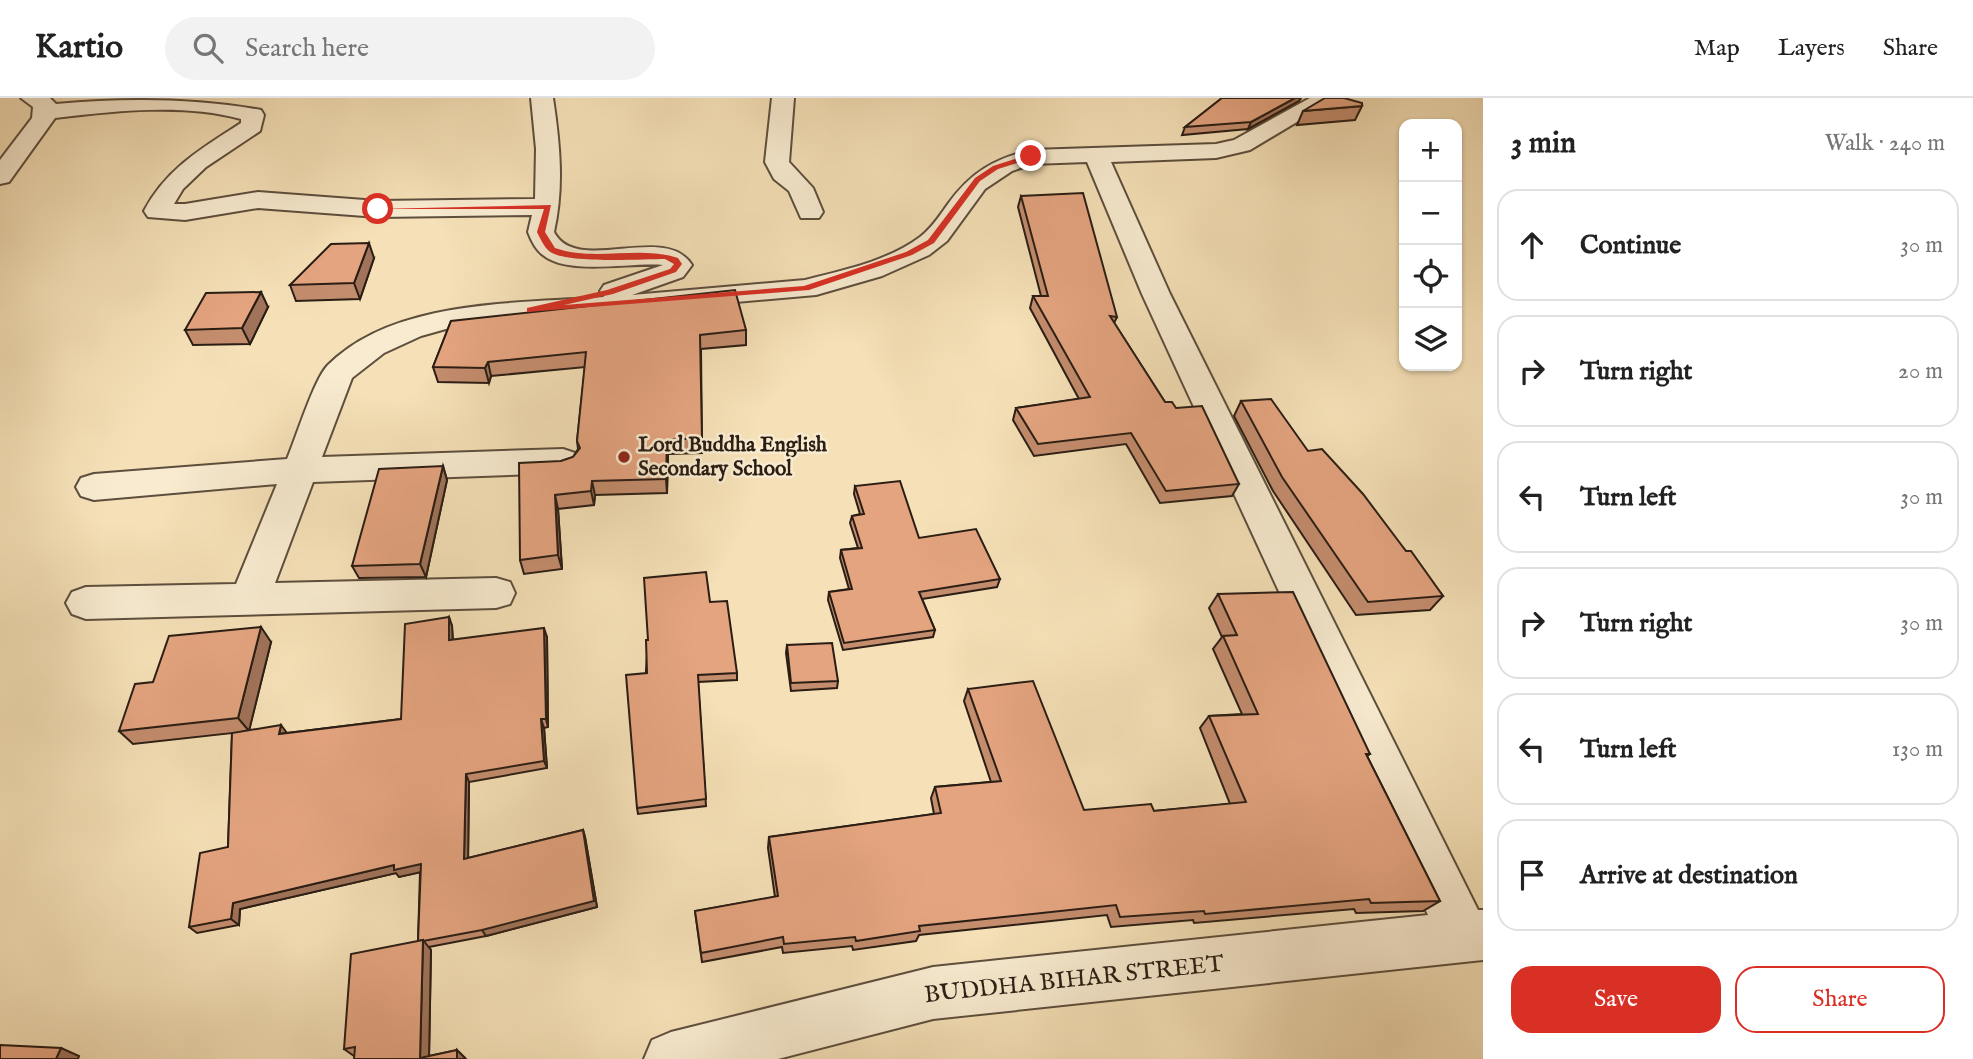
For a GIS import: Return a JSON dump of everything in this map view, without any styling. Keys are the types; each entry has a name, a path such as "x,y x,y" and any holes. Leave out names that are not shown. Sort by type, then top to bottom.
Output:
{"street":[{"path":"530,310 610,292 673,271 678,264 676,260 665,256 598,257 566,255 552,250 541,232 548,207 548,141 542,98"},
{"path":"783,98 777,162 783,174 800,188 810,212"},
{"path":"250,597 338,373 373,346 410,330 451,318 806,289 909,254 931,242 978,179 995,167 1031,156 1216,151 1242,145 1326,98"},
{"path":"0,177 39,105 200,106 239,109 253,115 252,126 188,169 162,199 157,211 185,212 258,200 378,209 548,207"},
{"path":"1096,155 1156,293 1474,936"},
{"path":"94,487 299,470 563,461"},
{"path":"86,604 250,597 496,593"},
{"name":"BUDDHA BIHAR STREET","path":"671,1059 933,993 1474,936"}],"building":[{"path":"1222,98 1295,98 1251,122 1185,127"},
{"path":"1325,98 1344,98 1362,103 1362,106 1303,111"},
{"path":"1083,193 1117,317 1110,316 1165,402 1172,402 1176,408 1202,406 1239,484 1166,491 1131,433 1038,444 1016,408 1090,397 1033,296 1048,296 1021,196"},
{"path":"369,243 354,283 290,285 331,244"},
{"path":"735,290 746,330 700,335 702,438 667,440 666,479 592,481 591,491 555,495 558,555 520,560 519,463 561,461 573,457 580,448 577,441 586,352 488,362 485,368 433,367 451,321"},
{"path":"261,292 242,328 185,330 206,293"},
{"path":"1271,399 1308,451 1322,449 1363,494 1406,551 1411,551 1443,596 1368,602 1282,477 1241,401"},
{"path":"443,466 420,564 352,566 379,469"},
{"path":"900,481 919,538 976,529 1000,579 919,592 935,630 844,643 829,592 852,589 841,550 862,548 852,516 864,514 855,486"},
{"path":"706,572 710,602 727,601 737,673 698,675 706,799 637,808 626,675 647,673 644,578"},
{"path":"1293,592 1370,754 1366,754 1440,901 1371,903 1369,899 1205,914 1204,911 1120,917 1116,905 919,926 920,931 856,941 855,937 784,944 783,937 701,953 695,911 778,896 769,837 941,813 935,787 1001,781 968,689 1033,681 1084,810 1151,804 1154,811 1246,802 1209,716 1258,714 1223,636 1237,635 1218,594"},
{"path":"449,617 449,640 544,628 546,719 541,719 544,761 466,774 464,859 583,830 594,901 482,930 418,941 421,864 394,870 394,865 233,903 231,919 189,927 200,853 228,847 232,733 281,725 279,734 401,719 405,624"},
{"path":"261,627 238,718 119,731 135,684 153,682 169,636"},
{"path":"832,643 838,681 791,683 787,645"},
{"path":"423,940 420,1058 457,1050 457,1059 354,1059 355,1047 344,1049 351,954"},
{"path":"0,1045 61,1048 56,1059 0,1059"}],"place":[{"name":"Lord Buddha English Secondary School","path":"624,457"}],"route":[{"path":"378,209 548,207 541,232 552,250 566,255 598,257 665,256 676,260 678,264 673,271 610,292 530,310 683,299 806,289 909,254 931,242 978,179 995,167 1031,156"}]}
